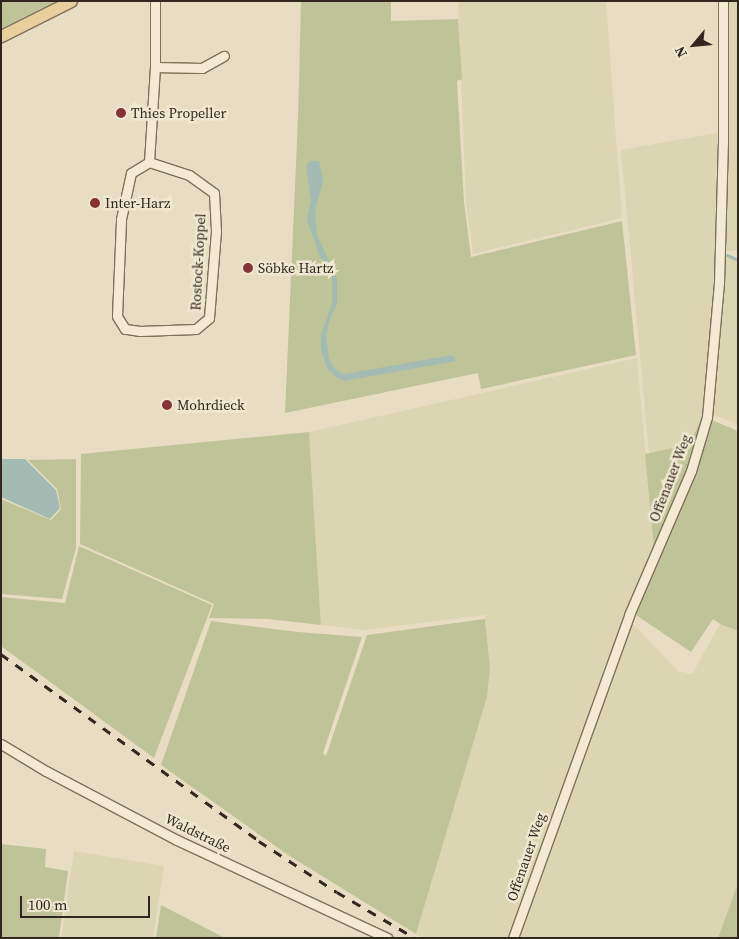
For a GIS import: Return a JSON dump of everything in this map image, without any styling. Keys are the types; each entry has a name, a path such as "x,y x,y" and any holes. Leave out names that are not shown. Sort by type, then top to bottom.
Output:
{"main road":[{"path":"1,36 71,1"}],"street":[{"path":"148,162 155,67 155,1"},
{"name":"Offenauer Weg","path":"513,938 626,624 691,471 707,417 719,283 723,143 723,1"},
{"path":"155,67 202,68 224,56"},
{"name":"Rostock-Koppel","path":"148,162 189,175 214,193 216,231 209,318 196,329 140,331 125,329 117,316 121,219 131,173 148,162"},
{"name":"Waldstraße","path":"1,744 46,771 177,840 387,938"}],"shaded area":[{"path":"458,1 606,1 622,218 473,254 466,203"},
{"path":"726,1 738,1 738,251 726,251"},
{"path":"717,133 716,278 702,416 690,444 649,453 621,150"},
{"path":"725,256 738,262 738,425 710,413"},
{"path":"637,358 654,549 603,676 508,938 424,938 416,934 487,697 490,668 485,615 365,630 321,625 309,432"},
{"path":"632,623 678,671 692,674 720,624 738,631 738,883 718,938 520,938"},
{"path":"74,851 164,866 153,938 61,938"}],"green space":[{"path":"1,1 57,1 1,29"},
{"path":"301,1 391,1 391,21 458,19 462,79 457,81 464,202 471,257 622,221 636,355 481,389 478,373 285,413 298,118"},
{"path":"702,416 738,431 738,631 713,619 691,652 636,615 654,549 645,454 690,444"},
{"path":"309,432 321,625 268,619 209,618 214,604 80,544 81,454"},
{"path":"76,459 76,548 62,599 1,594 1,499 51,520 61,509 57,489 28,460"},
{"path":"79,546 212,605 154,758 1,646 1,597 65,603"},
{"path":"485,619 490,668 487,697 416,934 288,855 161,765 211,621 298,632 362,637 323,753 326,756 367,635"},
{"path":"1,844 46,849 45,867 68,871 59,938 1,938"},
{"path":"738,883 738,938 718,938"},
{"path":"161,905 225,938 156,938"}],"water":[{"path":"309,161 319,161 323,181 315,211 317,235 337,278 337,304 330,319 326,335 329,359 335,369 344,374 453,355 456,361 344,381 337,378 327,368 321,350 321,335 332,303 332,276 319,254 307,220 311,200 306,167"},
{"path":"1,459 25,459 56,490 60,508 50,519 1,497"}],"waterway":[{"path":"727,255 738,260"}],"railway":[{"path":"1,654 259,841 337,892 415,938"}],"place":[{"name":"Thies Propeller","path":"121,113"},
{"name":"Inter-Harz","path":"95,203"},
{"name":"Söbke Hartz","path":"248,268"},
{"name":"Mohrdieck","path":"167,405"}]}
